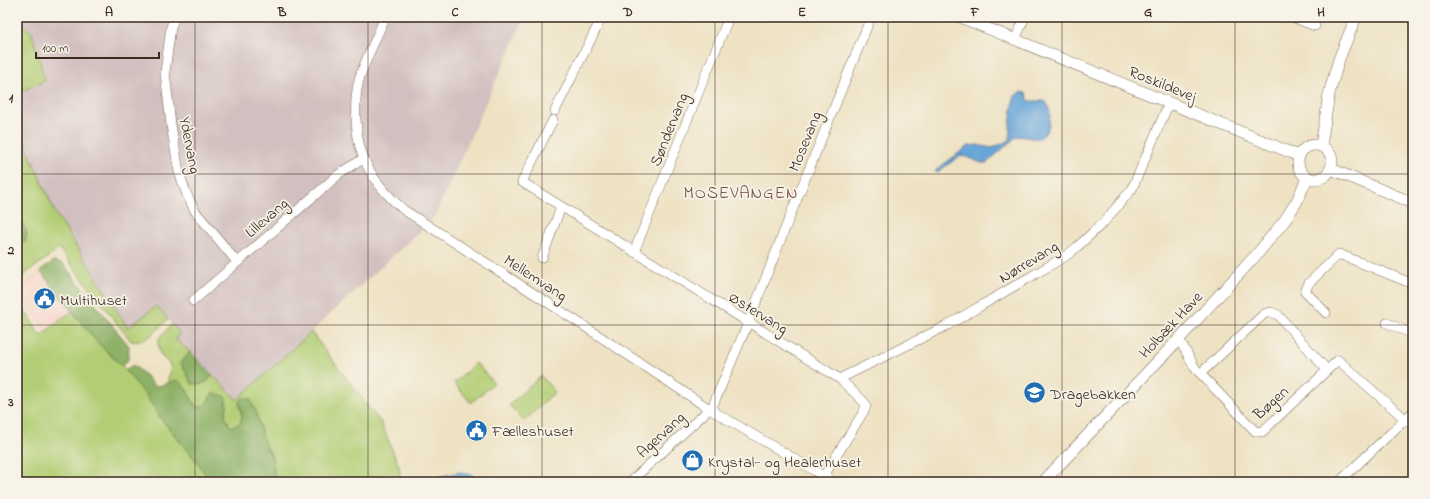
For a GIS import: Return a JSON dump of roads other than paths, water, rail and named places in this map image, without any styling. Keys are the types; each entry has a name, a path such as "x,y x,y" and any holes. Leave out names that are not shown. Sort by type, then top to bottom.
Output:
{"street":[{"name":"Ydervang","path":"175,17 171,27 165,72 179,172 187,195 195,211 237,262"},
{"name":"Mellemvang","path":"385,17 360,77 355,105 356,129 363,159 383,191 404,210 710,409 834,482"},
{"path":"555,110 602,17"},
{"name":"Søndervang","path":"634,252 729,17"},
{"name":"Mosevang","path":"710,409 748,323 870,17"},
{"name":"Roskildevej","path":"960,17 1299,156"},
{"path":"1015,40 1025,17"},
{"path":"1292,17 1315,26"},
{"path":"1321,146 1330,94 1339,59 1356,17"},
{"name":"Nørrevang","path":"840,379 948,326 1066,256 1077,247 1108,218 1135,185 1169,103"},
{"name":"Østervang","path":"553,120 522,182 840,379 865,403 866,406 864,411 824,476"},
{"path":"1310,146 1321,146 1326,148 1332,158 1331,169 1327,175 1321,179 1314,180 1307,178 1302,174 1299,168 1299,156 1302,151 1310,146"},
{"name":"Lillevang","path":"193,301 338,175 363,159"},
{"path":"1331,169 1413,203"},
{"name":"Holbæk Have","path":"1043,482 1179,339 1271,238 1297,201 1307,178"},
{"path":"542,258 561,207"},
{"path":"1326,313 1305,291 1309,283 1339,254 1413,284"},
{"path":"1201,374 1264,314 1271,312 1278,315 1327,370"},
{"path":"1387,323 1413,334"},
{"name":"Bøgen","path":"1179,339 1190,361 1253,430 1260,432 1338,360 1406,419"},
{"name":"Agervang","path":"630,482 710,409"},
{"path":"1339,482 1413,412"},
{"path":"1406,419 1413,426"}],"water":[{"path":"1020,92 1026,93 1029,101 1045,101 1048,105 1050,121 1043,136 1039,138 1016,137 987,163 981,163 961,155 938,172 935,172 968,146 977,145 992,148 1010,140 1010,124 1014,97"},
{"path":"462,472 471,474 481,482 439,482 437,477"}],"place":[{"name":"Multihuset","path":"45,299"},
{"name":"Dragebakken","path":"1034,393"},
{"name":"Fælleshuset","path":"476,430"},
{"name":"Krystal- og Healerhuset","path":"692,461"}],"district":[{"name":"MOSEVANGEN","path":"741,192"}]}
